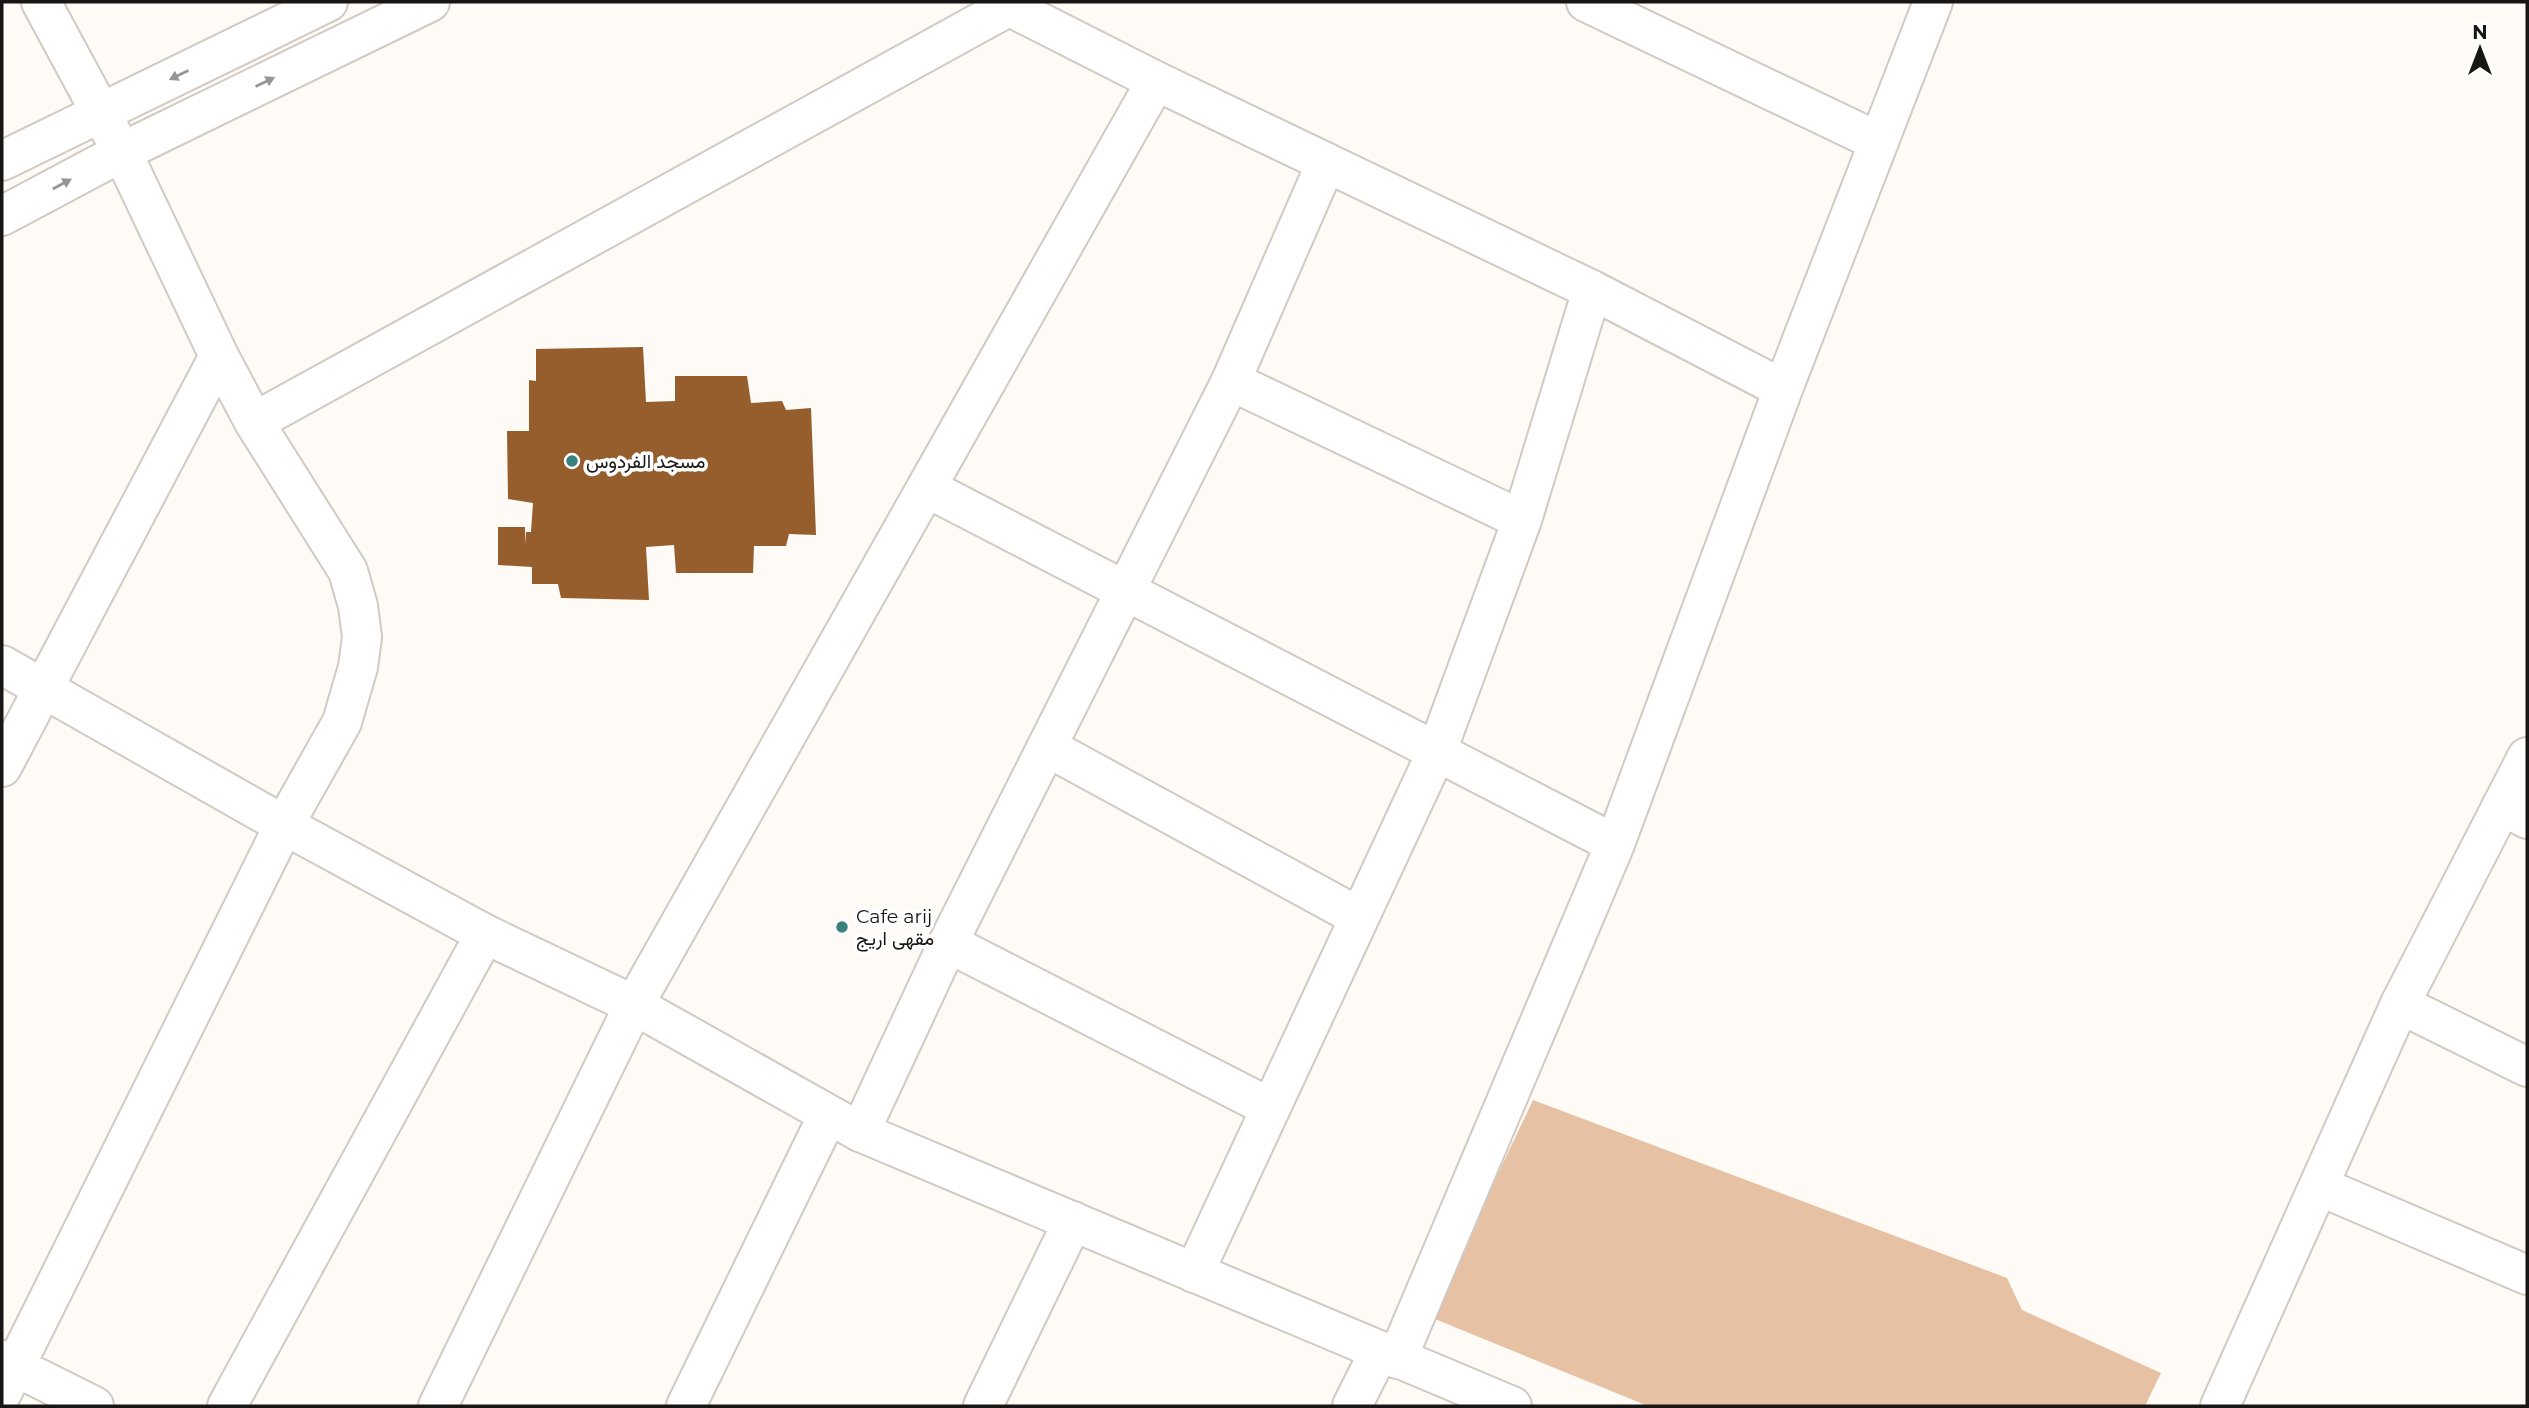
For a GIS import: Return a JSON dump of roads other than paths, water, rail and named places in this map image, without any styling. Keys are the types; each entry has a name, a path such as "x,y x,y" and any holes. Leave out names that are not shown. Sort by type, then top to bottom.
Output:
{"street":[{"path":"41,2 122,152 219,356 254,422 348,571 358,606 362,637 358,667 342,723 284,825 6,1373 94,1406"},
{"path":"2,161 328,2"},
{"path":"2,216 122,152 430,2"},
{"path":"1586,2 1879,142"},
{"path":"1352,1406 1388,1355 1615,845 1783,389 1933,2"},
{"path":"254,422 1010,3 1156,81 1592,290 1783,389"},
{"path":"438,1406 634,1006 1156,81"},
{"path":"686,1406 948,943 1231,381 1326,163"},
{"path":"1194,1273 1437,751 1522,520 1592,290"},
{"path":"2,767 219,356"},
{"path":"1231,381 1522,520"},
{"path":"927,488 1615,845"},
{"path":"2,665 284,825 485,934 634,1006 844,1123 1512,1406"},
{"path":"1047,747 1359,917"},
{"path":"2220,1406 2400,1004 2515,812 2527,757"},
{"path":"227,1406 485,934"},
{"path":"948,943 1271,1108"},
{"path":"2400,1004 2527,1067"},
{"path":"2319,1186 2527,1275"},
{"path":"983,1406 1073,1221"}],"place":[{"name":"مسجد الفردوس","path":"572,461"},
{"name":"Cafe arij مقهى اريج","path":"842,927"}]}
